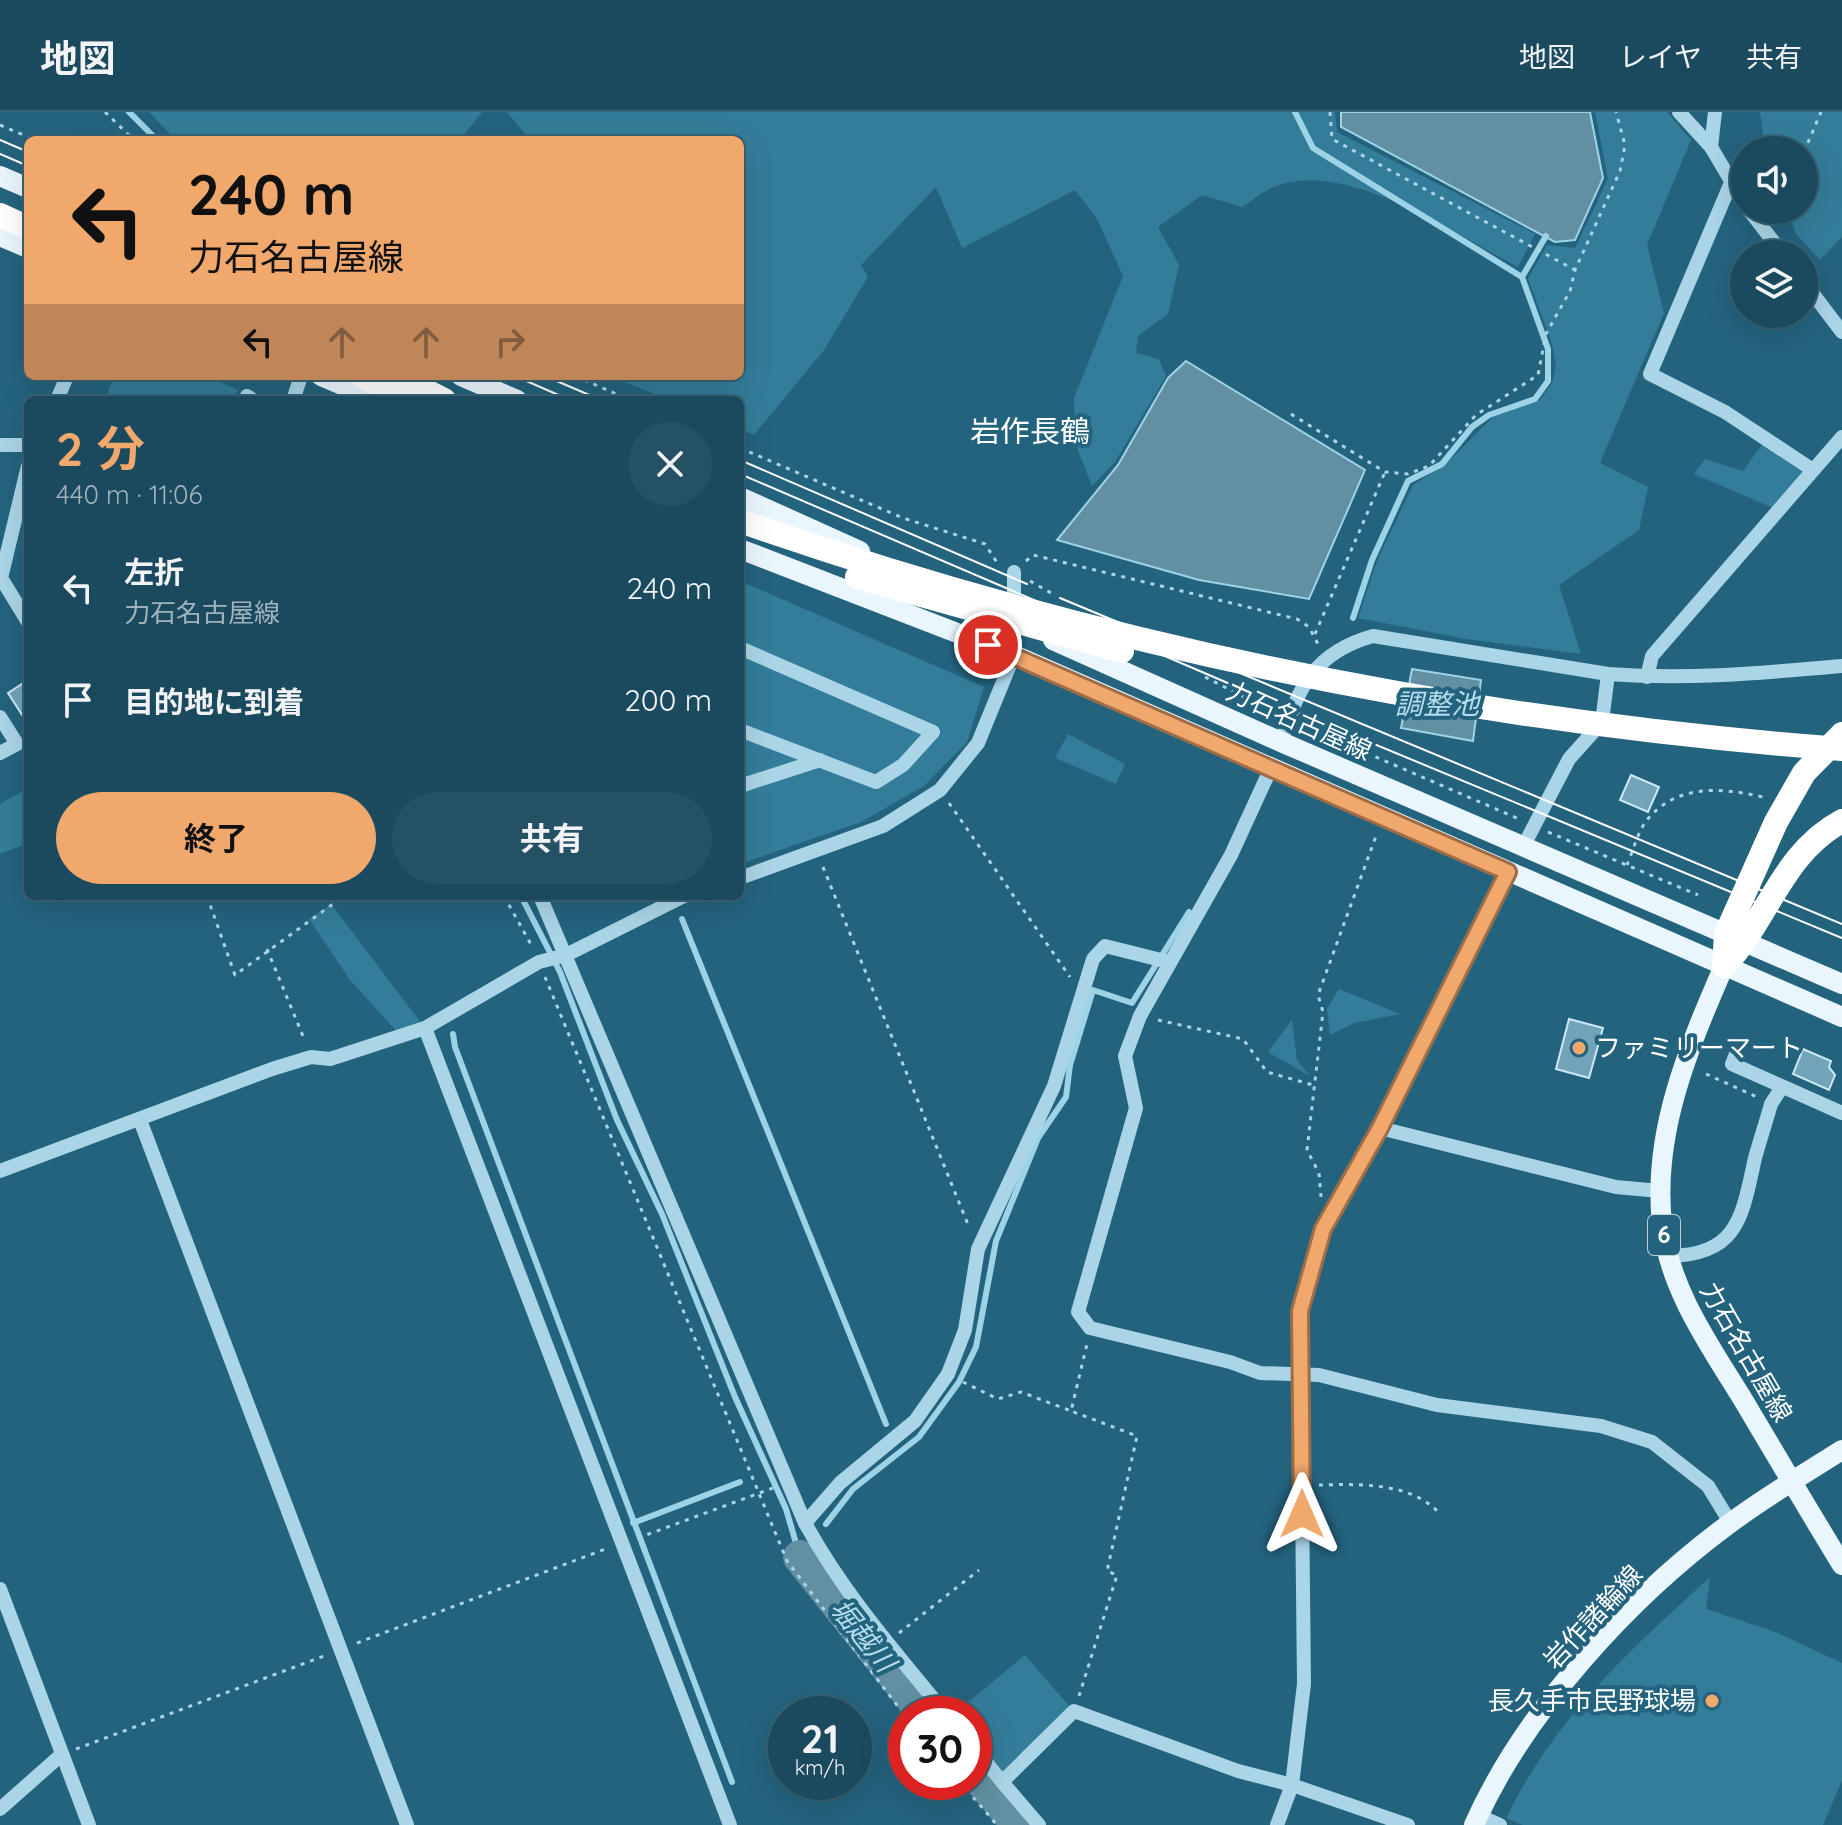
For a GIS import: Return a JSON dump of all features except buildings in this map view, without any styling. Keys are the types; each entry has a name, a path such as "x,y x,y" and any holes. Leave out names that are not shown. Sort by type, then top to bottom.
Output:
{"highway":[{"path":"0,198 24,208"},
{"path":"0,215 24,226"},
{"path":"369,380 400,396"},
{"path":"405,380 436,396"},
{"path":"744,522 1003,603 1287,673 1578,724 1842,749"},
{"path":"744,539 886,586 1068,638 1289,689 1521,731 1685,751 1842,765"},
{"path":"1724,966 1790,796 1820,754 1842,734"},
{"path":"1736,938 1796,858 1842,821"}],"main road":[{"path":"0,176 24,186"},
{"path":"0,236 24,246"},
{"path":"330,380 368,396"},
{"path":"470,380 508,396"},
{"name":"力石名古屋線","path":"744,499 1281,742 1842,984"},
{"name":"力石名古屋線","path":"744,551 1014,655 1842,1017"},
{"name":"力石名古屋線","path":"1724,966 1677,1086 1663,1152 1660,1191 1668,1256 1679,1289 1792,1482"},
{"name":"岩作諸輪線","path":"1476,1820 1518,1742 1574,1671 1689,1555 1730,1522 1842,1450"},
{"path":"1792,1482 1842,1565"}],"street":[{"path":"1679,112 1711,147 1730,185 1650,374 1725,412 1813,470"},
{"path":"1711,147 1715,112"},
{"path":"1760,224 1772,240"},
{"path":"1818,300 1842,332"},
{"path":"1647,677 1652,656 1842,437"},
{"path":"0,445 24,445"},
{"path":"24,483 1,578 24,615"},
{"path":"744,877 883,826 940,790 978,743 1014,655 1014,572"},
{"path":"1281,742 1288,719 1324,657 1352,641 1373,636 1399,637 1608,674 1647,677 1697,679 1842,666"},
{"path":"744,650 933,732 903,765 876,782 744,732"},
{"path":"1523,847 1569,759 1602,722 1608,674"},
{"path":"0,717 17,744 0,753"},
{"path":"744,785 820,760"},
{"path":"1271,768 1231,855 1140,1016 1125,1056 1136,1108 1078,1312 1090,1328 1230,1362 1260,1373 1301,1373 1450,1407 1601,1426 1652,1442 1708,1486 1730,1522"},
{"path":"1277,1825 1292,1785 1304,1684 1300,1311 1323,1229 1380,1128 1508,872"},
{"path":"542,900 805,1523 822,1554 887,1643 931,1696"},
{"path":"0,1171 311,1057 330,1059 425,1028 539,962 566,955 676,900"},
{"path":"805,1523 840,1483 915,1421 948,1374 965,1330 978,1249 1054,1086 1093,959 1105,946 1169,962"},
{"path":"425,1028 730,1825"},
{"path":"1736,1054 1732,1064 1842,1113"},
{"path":"1668,1256 1690,1255 1719,1246 1739,1223 1771,1104 1782,1087"},
{"path":"140,1120 407,1825"},
{"path":"1380,1128 1616,1187 1660,1191"},
{"path":"0,1589 89,1825"},
{"path":"1002,1782 1074,1711 1238,1771 1292,1785 1408,1825"},
{"path":"0,1809 61,1755"},
{"path":"992,1770 1039,1825"},
{"path":"1476,1820 1500,1825"}],"path":[{"path":"105,112 130,136"},
{"path":"1330,112 1332,139 1575,270"},
{"path":"1291,414 1385,472 1408,474 1429,466 1476,415 1538,375 1546,334 1570,291 1575,270 1620,171 1625,145 1616,112"},
{"path":"1811,136 1821,112"},
{"path":"0,125 26,136"},
{"path":"584,380 621,396"},
{"path":"1315,634 1385,472"},
{"path":"1014,572 1033,555 1297,619 1315,634 1324,657"},
{"path":"1627,865 1645,822 1662,805 1695,790 1731,789 1768,798"},
{"path":"940,790 1082,994"},
{"path":"1323,1229 1319,1173 1307,1150 1323,1012 1318,995 1383,817"},
{"path":"817,852 978,1249"},
{"path":"208,900 235,975 338,900"},
{"path":"507,900 526,929 787,1561 890,1696"},
{"path":"267,949 311,1057"},
{"path":"1140,1016 1243,1039 1267,1072 1313,1085"},
{"path":"1706,1074 1771,1104"},
{"path":"1071,1411 1090,1328"},
{"path":"948,1374 998,1399 1021,1392 1137,1436 1107,1571 1117,1575 1074,1711"},
{"path":"1302,1486 1356,1484 1424,1496 1439,1513"},
{"path":"61,1755 759,1494"},
{"path":"887,1643 979,1570"},
{"path":"975,1800 997,1825"}],"shaded area":[{"path":"149,112 482,112 463,136 172,136"},
{"path":"507,112 1335,112 1337,132 1535,234 1518,267 1402,205 1338,183 1307,180 1279,185 1242,207 1202,195 1158,227 1179,265 1168,314 1138,336 1136,353 1159,359 1166,376 1115,462 1092,486 1075,443 1074,398 1123,276 1096,217 1075,190 962,248 936,187 861,265 868,277 824,350 754,435 744,431 744,396 659,396 620,380 744,380 744,136 527,136"},
{"path":"1595,112 1667,112 1691,140 1647,245 1664,313 1600,463 1648,487 1639,530 1559,585 1581,654 1466,639 1358,618 1377,561 1413,485 1446,464 1493,417 1540,400 1552,383 1556,366 1552,344 1528,279 1547,245 1575,248 1608,179"},
{"path":"1760,112 1842,112 1842,237 1820,260 1818,240 1802,240 1792,224 1818,224 1818,136 1763,136"},
{"path":"112,380 215,380 238,390 236,396 106,396"},
{"path":"1766,439 1813,470 1778,510 1694,474 1705,459 1743,471"},
{"path":"744,583 984,687 967,742 924,786 861,822 744,863"},
{"path":"1068,734 1125,764 1116,784 1055,758"},
{"path":"24,790 24,845 0,854 0,804"},
{"path":"331,904 425,1028 401,1036 350,980 309,919"},
{"path":"1339,989 1400,1014 1354,1023 1330,1035 1327,1009"},
{"path":"1292,1020 1297,1060 1310,1076 1268,1052"},
{"name":"長久手市民野球場","path":"1710,1577 1706,1609 1778,1633 1842,1663 1842,1780 1823,1825 1523,1825 1506,1818 1526,1781 1571,1716 1622,1660"},
{"path":"1025,1655 1071,1708 1004,1775 992,1761 992,1696 976,1696"}],"water":[{"path":"1341,112 1590,112 1603,178 1575,240 1555,242 1341,127"},
{"path":"1186,361 1365,470 1309,599 1199,580 1057,540 1118,465 1168,378"},
{"name":"調整池","path":"1412,669 1481,680 1473,741 1401,728"}],"waterway":[{"path":"129,112 153,136"},
{"path":"1295,112 1313,148 1522,277"},
{"path":"1353,618 1372,560 1408,481 1442,464 1472,427 1489,415 1535,399 1548,381 1548,349 1522,277 1546,236"},
{"path":"523,900 560,972 617,1120 662,1214 735,1397 786,1509 800,1557"},
{"path":"826,1524 853,1489 919,1437 959,1382 976,1347 996,1241 1038,1138 1066,1097 1070,1065 1093,990 1132,1003 1189,912"},
{"path":"682,919 886,1424"},
{"path":"453,1034 455,1047 732,1782"},
{"path":"633,1523 740,1482"},
{"name":"堀越川","path":"800,1557 911,1696"},
{"name":"堀越川","path":"992,1793 1019,1825"}],"tram line":[{"path":"0,140 24,150"},
{"path":"0,154 24,164"},
{"path":"524,380 561,396"},
{"path":"554,380 592,396"},
{"path":"744,462 1027,584"},
{"path":"744,476 1251,693 1842,938"},
{"path":"1060,598 1842,924"}],"place":[{"name":"ファミリーマート","path":"1579,1048"},
{"name":"長久手市民野球場","path":"1712,1701"}],"district":[{"name":"岩作長鶴","path":"1030,432"}],"route":[{"path":"988,645 1508,872 1380,1128 1323,1229 1300,1311 1302,1514"}]}
